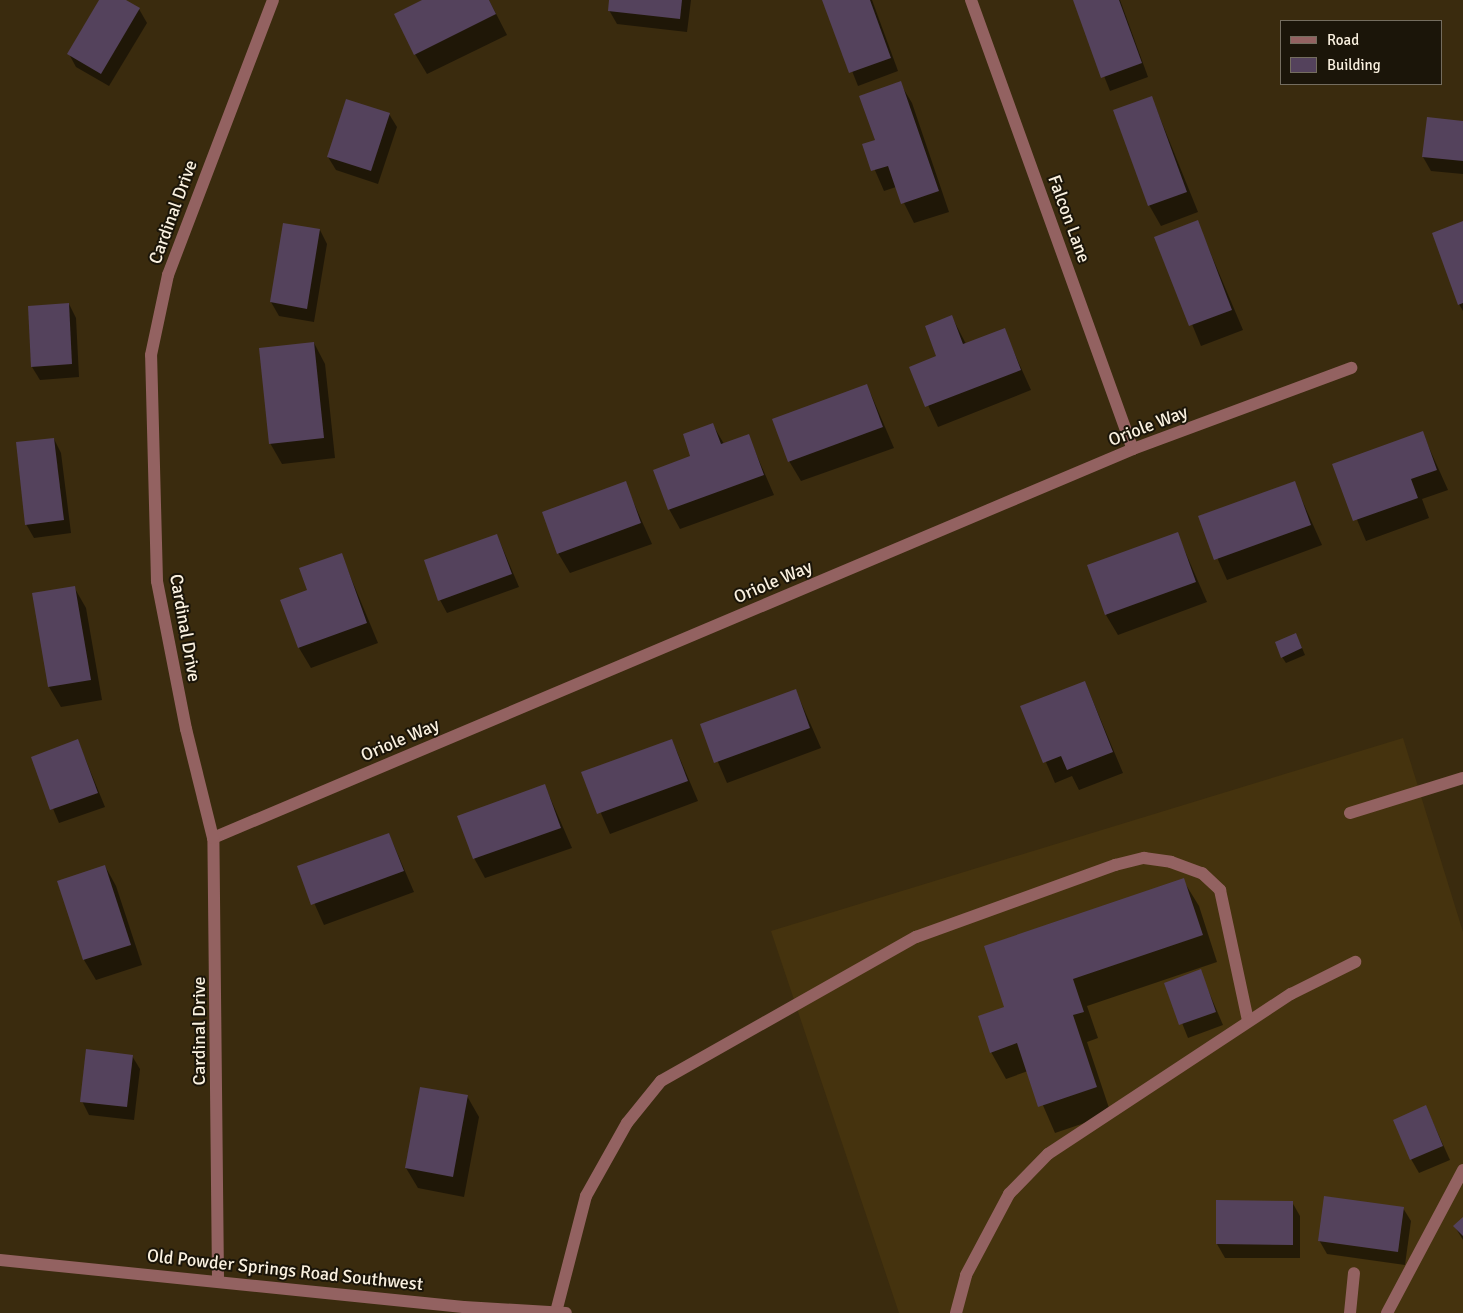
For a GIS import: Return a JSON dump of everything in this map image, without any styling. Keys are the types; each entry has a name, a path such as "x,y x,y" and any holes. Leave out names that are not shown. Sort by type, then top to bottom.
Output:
{"street":[{"name":"Cardinal Drive","path":"218,1279 214,838 186,729 157,581 150,444 151,356 168,275 273,0"},
{"name":"Falcon Lane","path":"971,0 1133,449"},
{"name":"Oriole Way","path":"214,838 1133,449 1351,368"},
{"path":"1350,814 1463,778"},
{"path":"556,1312 586,1196 627,1123 661,1081 916,937 1115,865 1144,858 1171,862 1202,873 1220,890 1248,1021"},
{"path":"956,1313 966,1275 1009,1194 1048,1154 1248,1021 1355,962"},
{"path":"1387,1313 1463,1170"},
{"name":"Old Powder Springs Road Southwest","path":"0,1260 218,1279 464,1307 566,1313"},
{"path":"1350,1313 1354,1274"}],"shaded area":[{"path":"1403,738 1463,932 1463,1313 899,1313 771,931"}],"building":[{"path":"99,0 126,0 140,8 101,74 67,54"},
{"path":"422,0 489,0 496,14 414,55 394,14"},
{"path":"609,0 682,0 680,19 608,11"},
{"path":"822,0 870,0 891,58 849,73"},
{"path":"1073,0 1119,0 1142,63 1101,78"},
{"path":"901,81 939,191 901,204 888,166 871,171 862,144 875,140 859,96"},
{"path":"1152,96 1187,192 1148,206 1113,110"},
{"path":"346,99 390,113 371,171 327,157"},
{"path":"1427,117 1463,121 1463,161 1422,157"},
{"path":"1198,220 1232,310 1189,326 1154,237"},
{"path":"1463,221 1463,303 1458,305 1432,233"},
{"path":"283,223 320,229 307,309 270,302"},
{"path":"69,303 72,364 31,367 28,306"},
{"path":"952,315 963,344 1005,328 1021,370 925,407 909,367 936,356 925,326"},
{"path":"314,342 324,438 269,444 259,348"},
{"path":"867,384 883,427 788,462 772,419"},
{"path":"713,423 721,444 749,434 764,475 668,510 653,470 690,456 683,434"},
{"path":"1423,431 1437,470 1411,479 1418,498 1353,521 1332,464"},
{"path":"54,438 64,520 25,525 16,442"},
{"path":"626,481 641,523 557,554 542,512"},
{"path":"1295,481 1311,525 1214,560 1198,516"},
{"path":"1178,532 1196,582 1105,615 1087,565"},
{"path":"497,534 512,574 438,601 424,560"},
{"path":"342,553 367,623 298,648 280,600 307,590 299,568"},
{"path":"75,586 91,680 48,687 32,593"},
{"path":"1296,633 1302,648 1281,658 1275,642"},
{"path":"1085,681 1113,752 1067,770 1061,756 1043,763 1020,706"},
{"path":"796,689 810,728 714,763 700,724"},
{"path":"78,739 98,793 50,810 31,757"},
{"path":"672,739 688,781 597,814 581,772"},
{"path":"545,784 561,828 473,859 457,816"},
{"path":"389,833 404,871 311,905 297,866"},
{"path":"105,865 131,945 83,960 57,881"},
{"path":"1184,878 1203,935 1073,979 1084,1012 1073,1015 1097,1087 1038,1107 1017,1043 990,1053 978,1016 1004,1007 984,946"},
{"path":"1201,969 1216,1012 1179,1025 1164,983"},
{"path":"86,1049 133,1055 127,1107 80,1102"},
{"path":"420,1087 468,1095 453,1177 405,1168"},
{"path":"1426,1105 1443,1146 1410,1160 1393,1120"},
{"path":"1324,1196 1404,1207 1398,1252 1318,1241"},
{"path":"1216,1200 1293,1201 1293,1245 1216,1244"},
{"path":"1463,1217 1463,1236 1453,1226"}]}
